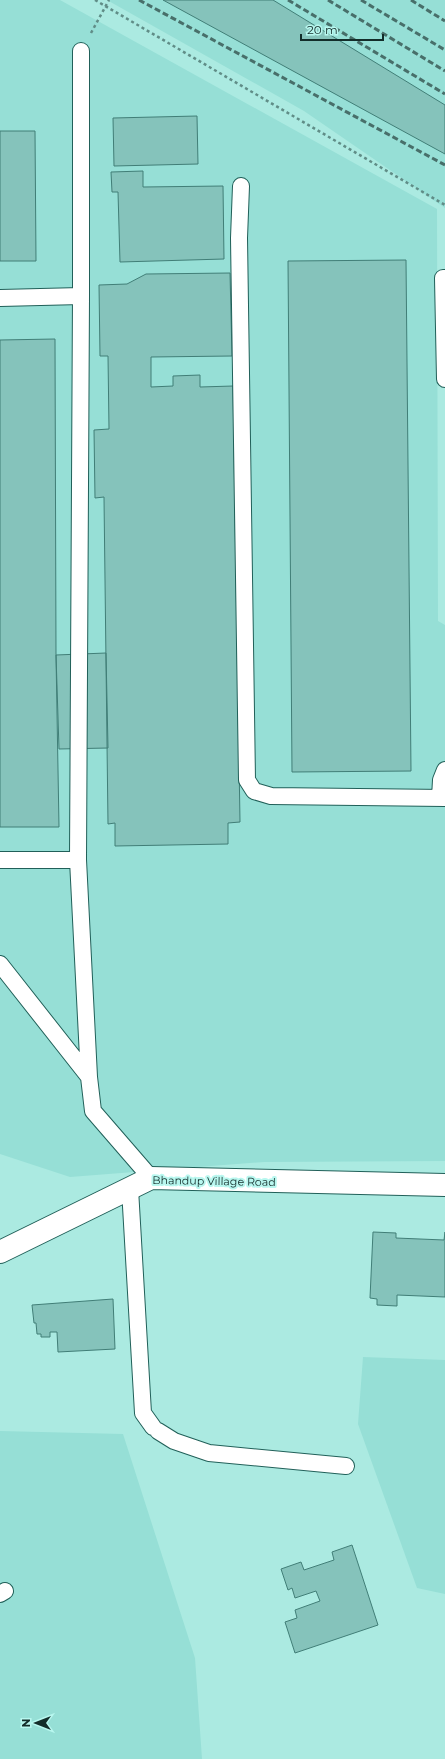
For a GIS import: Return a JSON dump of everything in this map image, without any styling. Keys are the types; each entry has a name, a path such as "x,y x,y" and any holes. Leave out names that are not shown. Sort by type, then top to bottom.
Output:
{"street":[{"name":"Bhandup Village Road","path":"0,1252 151,1178 445,1185"}],"lane":[{"path":"81,51 78,860 88,1077 93,1111 151,1178"},
{"path":"241,186 239,238 247,780 254,791 271,796 442,798 441,780 445,770"},
{"path":"445,278 443,278 445,379"},
{"path":"0,298 81,296"},
{"path":"0,860 78,860"},
{"path":"0,964 88,1077"},
{"path":"130,1189 143,1413 156,1429 174,1441 209,1453 346,1466"}],"path":[{"path":"94,0 445,206"},
{"path":"81,51 109,0"}],"shaded area":[{"path":"0,0 60,0 437,209 438,621 445,625 445,1161 264,1162 70,1177 0,1154"},
{"path":"107,0 445,0 445,208 304,111"},
{"path":"363,1357 445,1360 445,1594 417,1588 358,1424"},
{"path":"0,1431 123,1434 195,1658 202,1759 0,1759"}],"building":[{"path":"163,0 273,0 445,105 445,154"},
{"path":"197,116 198,164 114,166 113,118"},
{"path":"0,131 35,131 36,261 0,261"},
{"path":"143,171 143,187 223,186 224,259 120,262 118,192 112,192 111,172"},
{"path":"406,260 411,771 292,772 288,261"},
{"path":"230,273 232,356 151,357 151,387 173,386 173,376 200,375 200,387 233,386 240,822 228,823 228,844 115,846 115,823 108,824 104,497 95,498 94,430 109,429 108,356 100,356 99,285 127,284 146,274"},
{"path":"55,339 56,655 59,827 0,827 0,340"},
{"path":"106,653 108,748 59,749 56,655"},
{"path":"373,1232 396,1233 396,1238 444,1240 445,1232 445,1297 397,1295 397,1306 377,1305 377,1299 370,1298"},
{"path":"113,1299 115,1349 58,1352 57,1332 50,1332 50,1337 41,1337 41,1334 37,1334 32,1305"},
{"path":"352,1545 378,1625 295,1653 285,1622 297,1618 295,1610 320,1601 316,1591 295,1598 292,1588 288,1590 281,1569 301,1562 304,1570 334,1560 332,1552"}],"railway":[{"path":"139,0 445,165"},
{"path":"288,0 445,94"},
{"path":"328,0 445,71"},
{"path":"361,0 445,50"},
{"path":"411,0 445,21"}]}
